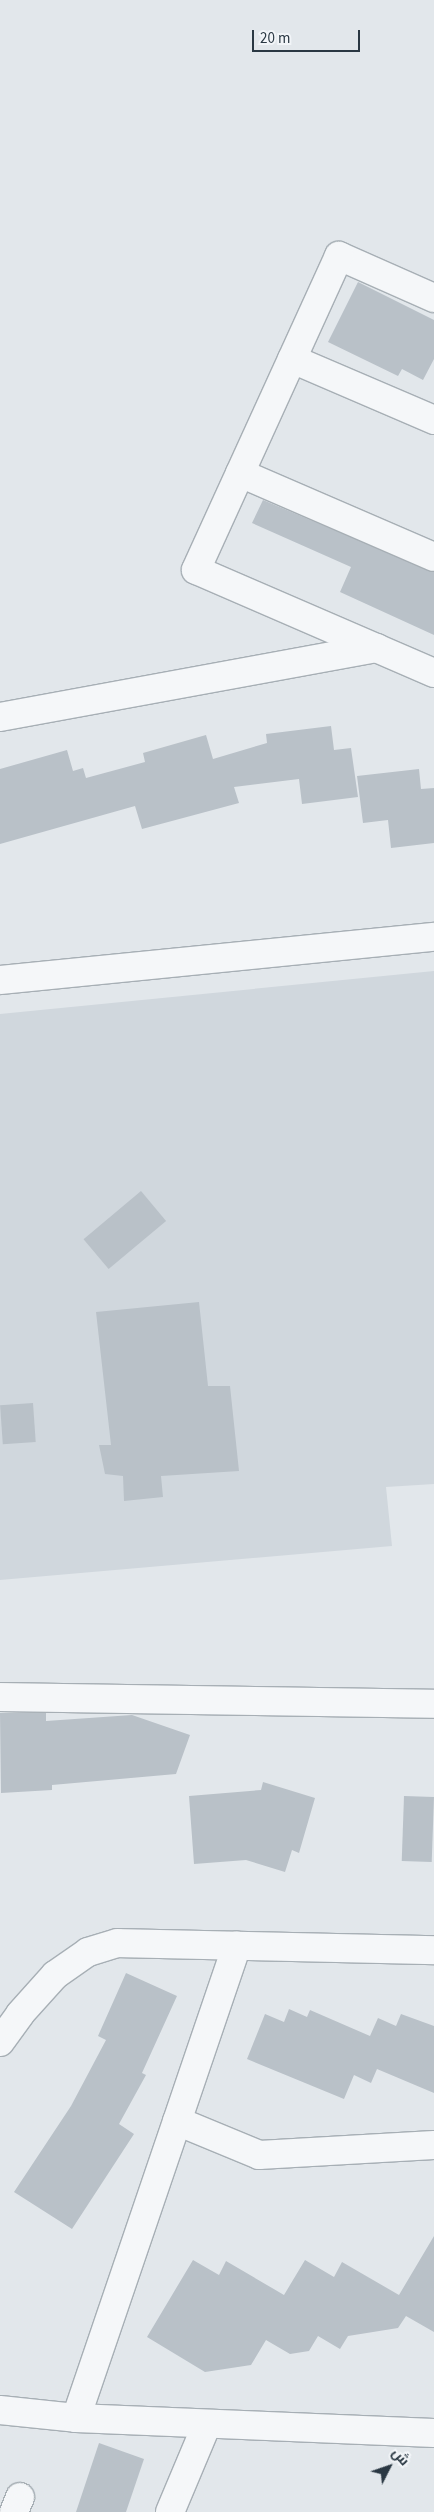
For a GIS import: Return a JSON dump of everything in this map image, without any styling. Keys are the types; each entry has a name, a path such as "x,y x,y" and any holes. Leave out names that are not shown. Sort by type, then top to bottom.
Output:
{"street":[{"path":"434,298 339,256 196,570 434,673"},
{"path":"292,359 434,420"},
{"path":"240,473 434,557"},
{"path":"0,716 377,648"},
{"path":"0,980 434,936"},
{"path":"0,1697 434,1704"},
{"path":"0,2042 20,2014 55,1975 88,1952 118,1942 434,1950"},
{"path":"76,2418 237,1946"},
{"path":"177,2121 259,2155 434,2145"},
{"path":"0,2410 76,2418 434,2434"},
{"path":"170,2512 207,2424"}],"shaded area":[{"path":"434,971 434,1484 386,1487 392,1546 0,1580 0,1014"}],"building":[{"path":"358,282 434,320 434,359 423,380 402,369 398,376 328,342"},
{"path":"263,500 434,572 434,635 340,592 351,567 252,523"},
{"path":"331,726 334,750 351,748 358,797 302,804 299,779 234,787 239,803 142,829 135,806 0,844 0,769 67,750 73,771 83,768 86,778 145,762 143,753 206,735 213,759 267,743 266,734"},
{"path":"419,769 421,789 434,788 434,843 391,848 388,820 363,823 357,776"},
{"path":"141,1191 166,1221 109,1269 84,1239"},
{"path":"199,1302 208,1386 230,1386 239,1471 161,1476 163,1497 124,1501 123,1476 105,1474 99,1445 111,1445 96,1312"},
{"path":"33,1403 36,1442 3,1444 0,1405"},
{"path":"0,1713 46,1713 46,1721 132,1715 190,1735 176,1774 52,1785 52,1790 1,1793"},
{"path":"263,1782 315,1798 299,1853 292,1850 285,1872 246,1860 194,1864 189,1796 261,1790"},
{"path":"404,1796 434,1797 432,1862 402,1861"},
{"path":"126,1973 177,1996 142,2073 146,2075 119,2124 134,2134 72,2229 14,2192 71,2106 106,2040 98,2036"},
{"path":"289,2009 307,2017 310,2010 370,2036 378,2018 396,2026 401,2014 434,2026 434,2093 377,2069 371,2083 354,2075 344,2099 247,2059 265,2014 284,2022"},
{"path":"434,2236 434,2332 406,2316 398,2328 348,2336 340,2349 318,2336 309,2351 290,2354 266,2340 251,2365 205,2372 147,2337 193,2260 219,2275 226,2261 284,2295 305,2260 334,2277 342,2262 399,2295"},
{"path":"99,2443 144,2459 126,2512 76,2512"}]}
